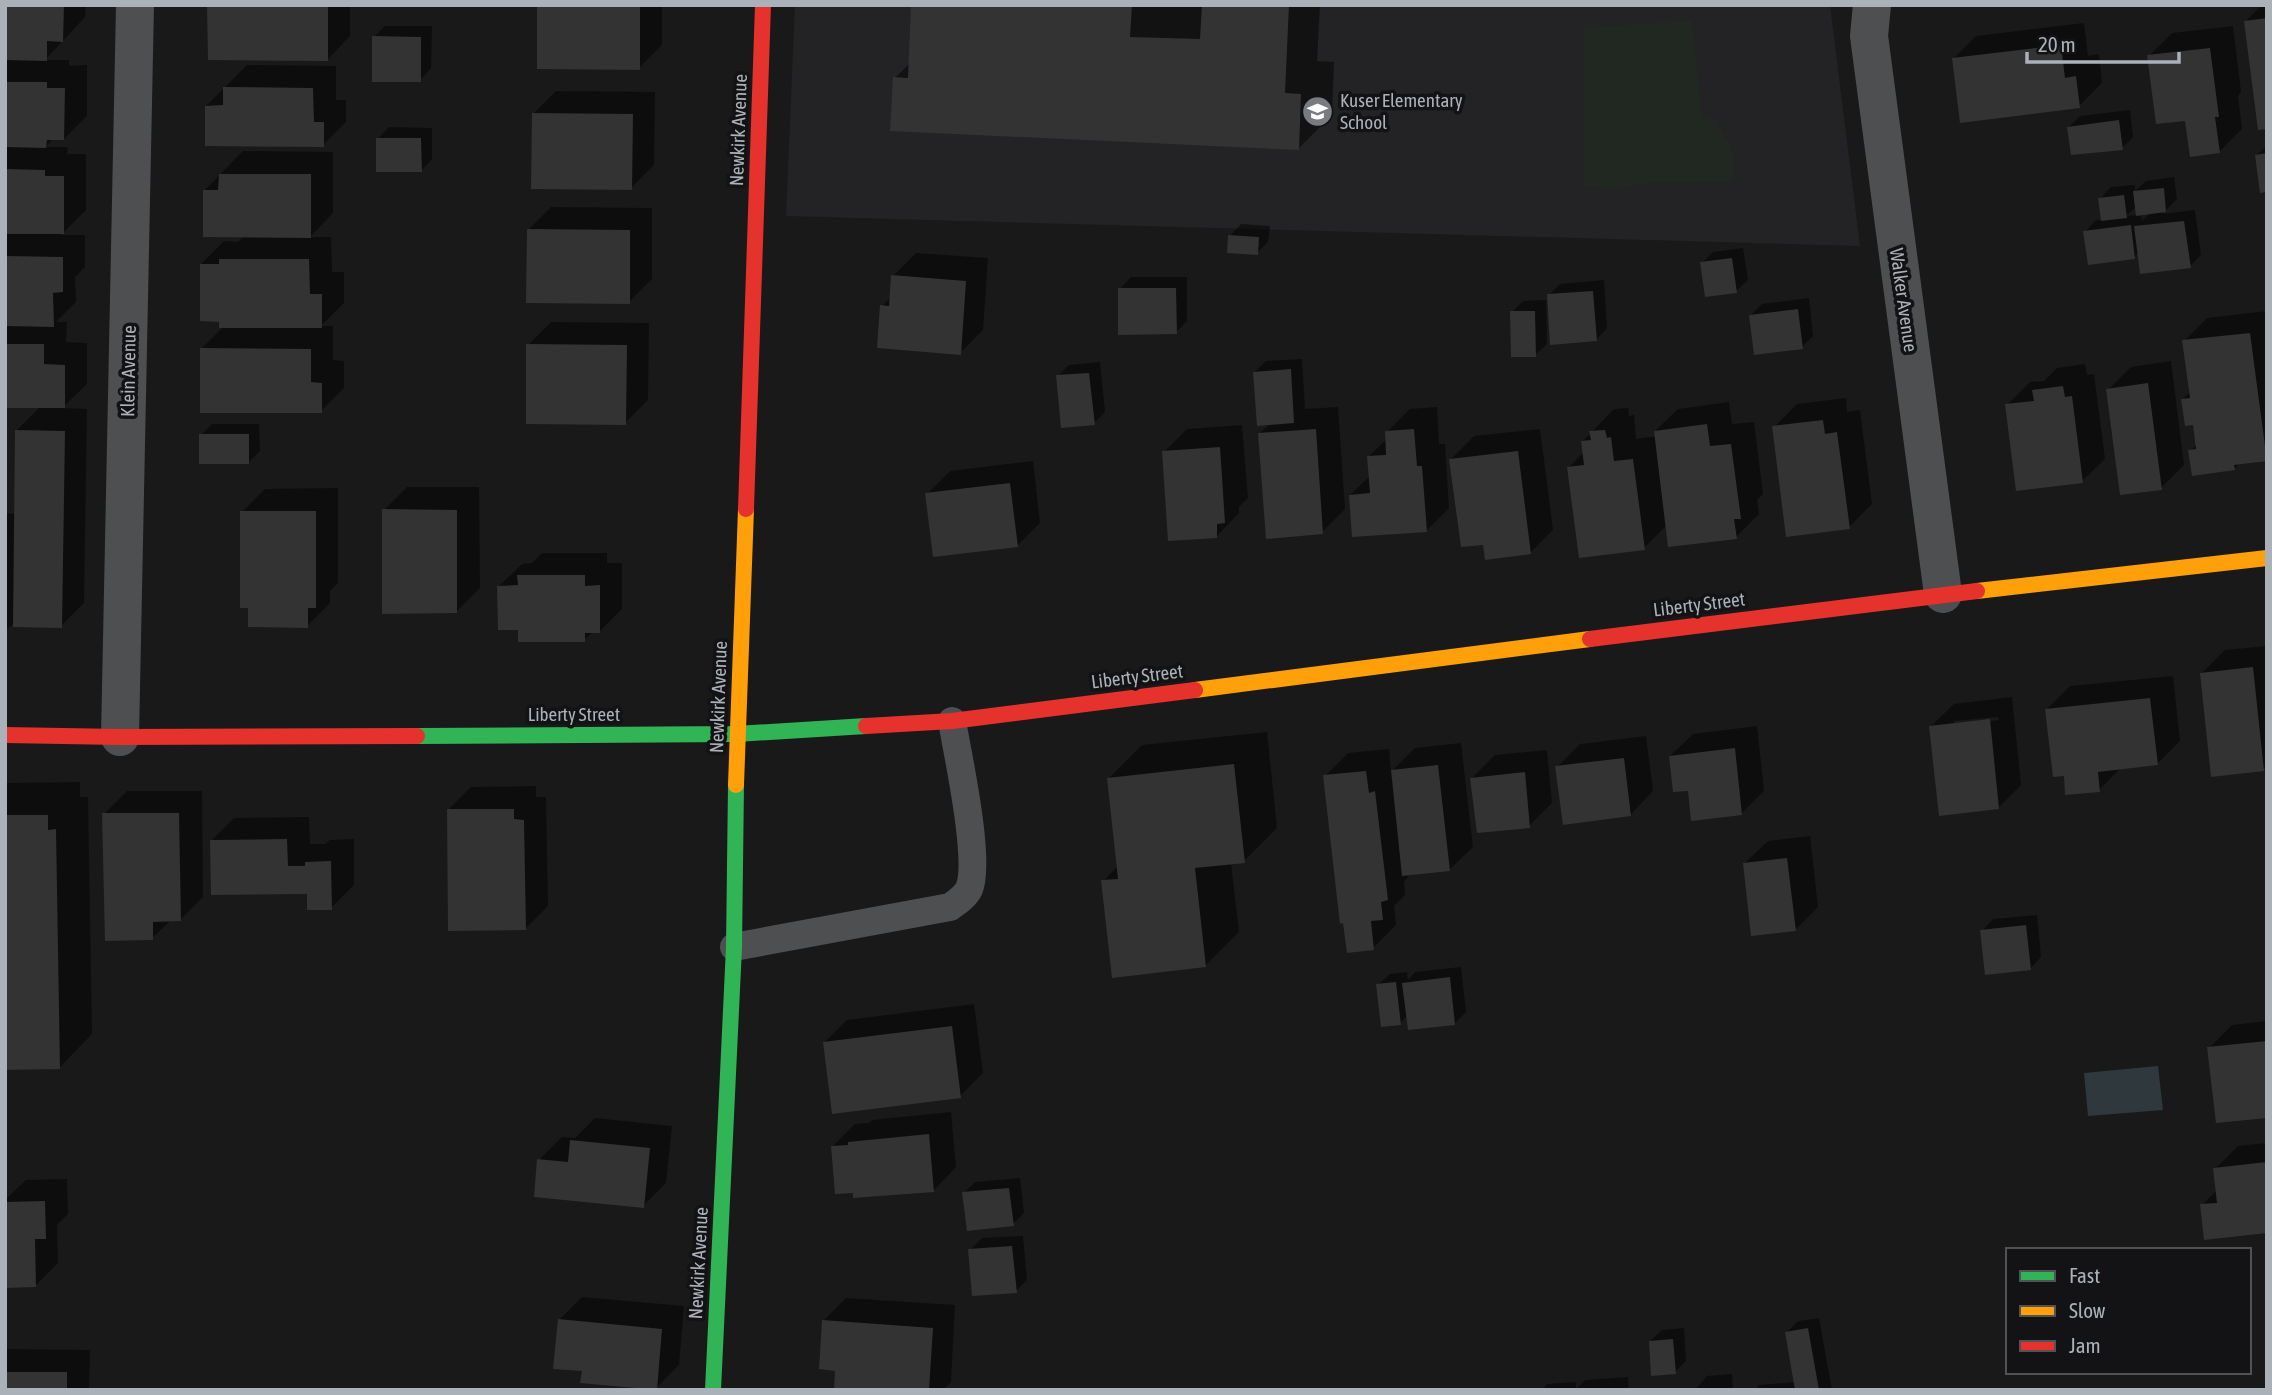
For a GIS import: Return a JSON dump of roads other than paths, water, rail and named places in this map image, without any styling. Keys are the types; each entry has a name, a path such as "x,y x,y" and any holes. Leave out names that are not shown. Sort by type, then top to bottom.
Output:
{"street":[{"name":"Klein Avenue","path":"120,737 135,5"},
{"name":"Newkirk Avenue","path":"713,1390 734,947 736,734 763,5"},
{"name":"Walker Avenue","path":"1872,5 1869,36 1943,594"},
{"name":"Liberty Street","path":"5,735 120,737 736,734 952,721 1943,594 2267,558"}],"lane":[{"path":"734,947 950,907 961,900 969,888 973,869 952,721"}],"place":[{"name":"Kuser Elementary School","path":"1317,111"}]}
